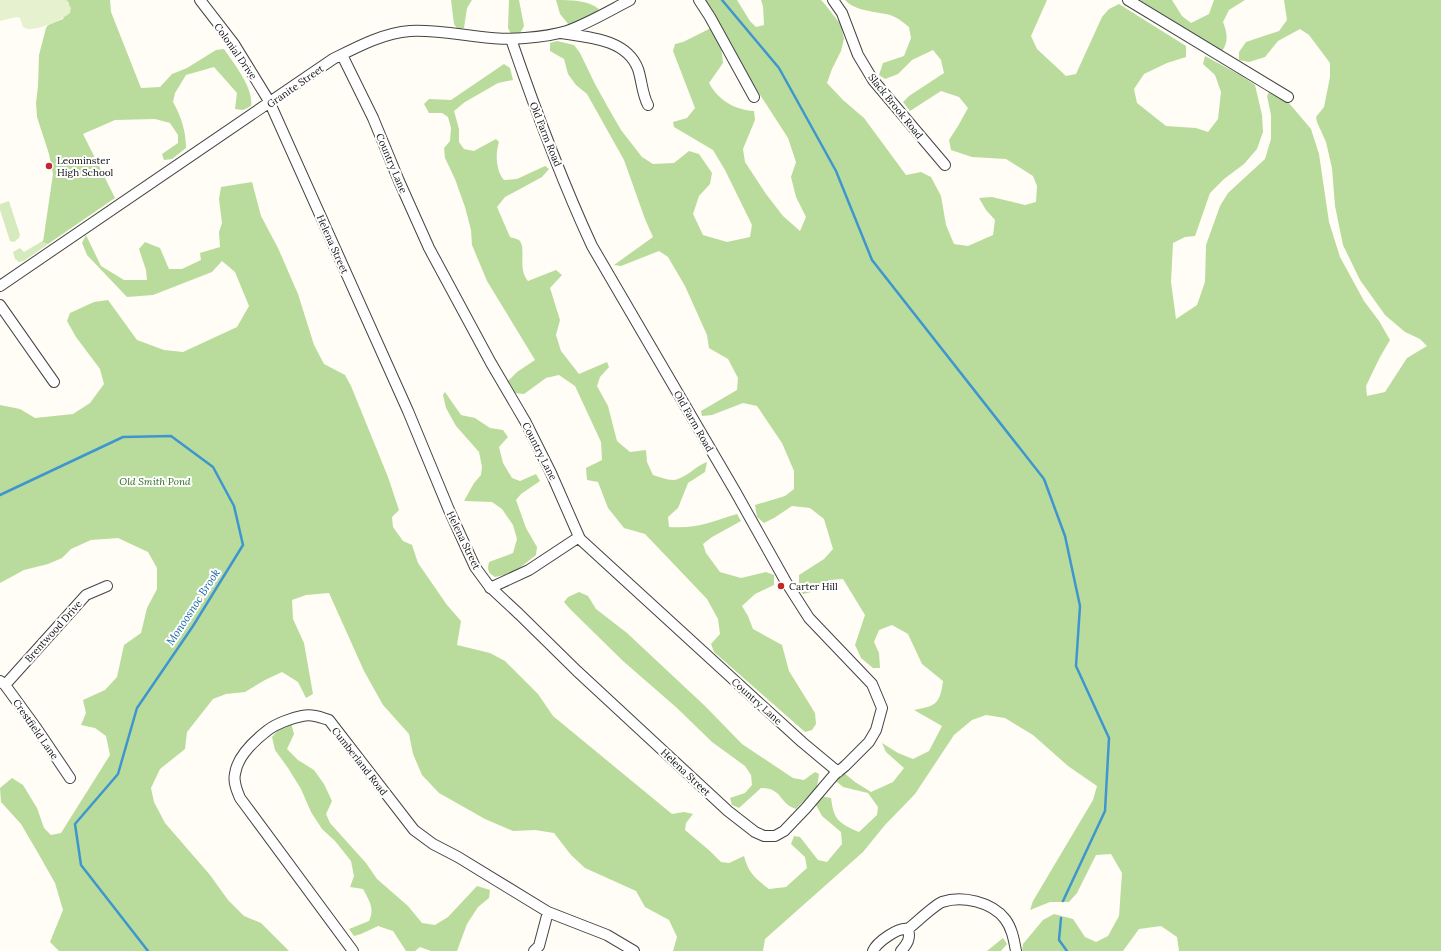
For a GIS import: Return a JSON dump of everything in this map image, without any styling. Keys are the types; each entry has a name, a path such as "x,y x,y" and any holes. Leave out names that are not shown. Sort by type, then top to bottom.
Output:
{"street":[{"name":"Colonial Drive","path":"200,0 234,44 270,103"},
{"name":"Granite Street","path":"0,286 333,59 359,46 384,36 409,31 511,39 526,38 566,31 590,21 630,0"},
{"path":"699,0 754,97"},
{"name":"Slack Brook Road","path":"833,0 842,13 858,55 872,80 945,165"},
{"path":"1128,0 1288,98"},
{"path":"559,32 598,39 615,45 628,53 638,69 644,96 648,105"},
{"name":"Old Farm Road","path":"511,39 531,98 592,246 735,491 786,582 809,618 872,684 878,697 882,708 876,730 869,742 838,772"},
{"name":"Country Lane","path":"342,55 372,118 429,248 487,357 525,422 551,473 579,537 751,696 838,772"},
{"name":"Helena Street","path":"270,103 408,411 449,510 475,567 490,588 728,811 755,832 764,836 775,836 784,831 838,772"},
{"path":"0,305 54,382"},
{"path":"490,588 529,570 579,537"},
{"name":"Brentwood Drive","path":"3,683 86,595 107,586"},
{"name":"Crestfield Lane","path":"3,683 37,729 70,778"},
{"name":"Cumberland Road","path":"353,951 240,798 236,788 234,774 241,758 269,729 288,720 302,716 317,716 329,720 414,830 433,844 458,857 548,912 607,935 634,951"},
{"path":"873,951 879,943 899,930 908,929 941,902 961,899 976,902 992,908 1004,918 1010,928 1016,951"},
{"path":"534,951 539,946 548,912"},
{"path":"901,951 908,943 908,929"}],"green space":[{"path":"0,0 66,0 71,8 70,13 61,19 47,25 27,29 23,27 20,18 17,17 0,21"},
{"path":"66,0 110,0 111,12 141,88 160,87 172,74 187,68 216,50 224,49 238,69 246,84 251,99 251,106 243,110 235,109 237,93 214,67 186,75 175,93 173,102 182,124 186,148 172,159 164,160 162,154 178,143 178,135 170,123 155,119 115,120 83,134 115,198 48,244 43,242 53,174 49,154 37,117 36,103 39,55 48,25 63,19 69,3"},
{"path":"451,0 472,0 467,8 464,28 458,30 454,24"},
{"path":"509,0 519,0 524,26 519,35 512,36 508,28"},
{"path":"556,0 573,0 584,2 599,9 595,13 569,25 560,14"},
{"name":"Old Smith Pond","path":"704,0 737,0 750,21 756,27 764,25 763,6 761,0 821,0 841,25 844,39 841,51 827,83 843,100 864,118 906,175 921,172 931,177 941,196 946,225 954,244 968,246 993,235 995,220 986,210 979,198 992,197 1025,205 1036,202 1037,186 1033,176 1006,159 972,157 951,150 949,140 968,108 959,97 941,91 910,111 903,102 909,96 944,73 941,60 933,50 912,60 898,74 885,79 879,75 883,63 904,56 911,38 909,27 893,16 860,9 845,0 1047,0 1031,36 1037,49 1066,76 1076,74 1102,17 1109,9 1119,4 1186,46 1186,57 1167,63 1144,74 1134,89 1137,103 1166,126 1196,128 1208,132 1218,119 1221,92 1215,75 1203,64 1205,56 1255,85 1262,115 1263,132 1257,149 1244,164 1224,179 1210,193 1195,236 1185,237 1173,243 1171,282 1176,319 1197,305 1205,282 1206,245 1220,206 1228,193 1265,159 1271,139 1271,115 1267,96 1269,92 1288,102 1311,129 1319,154 1329,222 1340,257 1364,301 1379,321 1390,340 1366,386 1367,396 1385,392 1407,358 1427,346 1420,339 1405,332 1385,315 1360,280 1343,245 1335,206 1332,168 1326,142 1316,117 1324,107 1330,77 1330,63 1309,35 1300,29 1278,41 1265,57 1249,62 1239,60 1239,52 1246,42 1279,31 1287,20 1284,0 1441,0 1441,951 1179,951 1177,937 1161,926 1139,929 1123,951 1022,951 1023,944 1043,920 1054,914 1073,919 1085,937 1096,942 1108,936 1119,916 1122,873 1111,854 1096,855 1077,893 1069,902 1050,902 1030,910 1033,901 1093,800 1097,786 1068,766 1033,735 1005,718 986,715 972,720 954,735 915,794 885,825 863,852 765,939 763,951 673,951 677,937 669,920 645,907 636,891 585,868 571,855 554,833 535,830 513,831 485,819 439,793 422,775 413,754 409,734 383,705 364,671 329,593 306,595 292,600 293,619 304,643 313,694 306,698 298,682 282,672 245,692 226,694 213,699 187,732 185,749 160,769 151,788 154,802 165,823 210,875 228,900 244,916 261,923 289,951 59,951 50,942 63,910 55,883 21,824 1,802 0,788 12,778 23,785 37,808 44,828 51,835 61,833 110,755 106,736 95,728 81,725 86,713 83,700 105,690 117,677 124,645 141,633 147,608 157,589 157,568 148,552 118,538 91,540 71,549 62,558 48,564 24,570 0,583 0,405 20,409 35,418 73,414 90,403 104,384 100,369 76,337 67,321 70,313 94,302 108,300 137,340 164,350 183,352 237,327 249,306 235,272 222,261 212,272 153,295 127,297 87,255 82,243 86,235 101,266 124,280 147,280 146,270 139,249 145,242 160,248 169,269 182,269 201,260 200,253 220,247 219,232 222,223 219,199 221,187 252,182 261,216 278,248 298,294 314,345 324,364 345,375 351,386 388,477 399,510 392,517 393,527 403,541 412,545 418,563 447,605 461,621 457,645 490,653 505,661 538,694 553,716 672,814 684,812 693,814 686,823 685,830 721,862 729,863 744,856 753,875 769,889 786,887 807,868 805,857 791,844 794,836 800,837 818,860 827,862 842,844 841,832 822,816 816,805 820,796 831,798 834,812 839,820 859,832 877,815 878,807 868,793 843,787 836,781 842,771 855,782 871,792 893,782 904,768 886,752 882,743 898,753 913,759 929,751 942,726 914,710 936,703 942,689 943,681 922,664 908,634 892,625 879,630 874,642 879,653 880,668 873,668 861,658 855,645 865,615 843,579 829,580 815,591 803,594 799,587 799,575 824,559 833,549 824,519 810,508 792,506 764,523 757,517 755,505 785,496 794,489 794,471 782,443 757,406 743,403 712,415 702,416 701,411 737,390 738,378 728,359 709,348 707,335 685,286 668,257 659,251 621,266 614,265 653,237 624,160 587,94 576,85 568,74 564,59 550,51 550,43 557,41 574,45 580,53 595,84 621,130 642,157 653,164 674,163 689,151 699,154 712,173 710,184 699,196 693,214 703,235 727,242 750,237 752,225 725,170 713,150 674,127 673,122 687,118 695,108 673,51 675,44 683,42 711,28 721,46 723,63 709,83 717,94 728,103 740,109 754,111 755,120 743,149 745,162 766,194 783,216 800,231 806,217 796,197 791,177 796,162 788,138 744,70"},
{"path":"1139,0 1172,0 1182,16 1191,23 1209,14 1214,0 1245,0 1229,10 1223,22 1227,37 1226,44 1222,51 1144,5"},
{"path":"504,64 510,68 513,80 498,83 465,102 454,111 459,129 459,142 464,149 474,151 496,139 499,142 497,152 498,167 504,180 517,179 545,166 549,169 542,177 505,197 497,207 510,237 519,240 521,244 522,264 525,276 528,281 556,270 562,275 550,288 560,320 556,335 561,351 579,374 607,362 609,367 600,377 597,386 608,406 617,441 630,452 646,450 647,462 653,475 666,479 678,479 707,462 705,472 688,483 678,508 668,517 669,527 696,526 737,514 741,521 712,537 703,544 706,553 720,572 741,578 766,572 774,575 774,585 755,594 742,606 753,629 782,645 789,671 815,713 816,724 812,730 805,732 714,652 711,644 720,634 718,619 707,599 645,534 624,528 608,508 598,482 587,480 586,468 602,460 601,442 575,386 559,375 546,378 524,394 515,393 508,381 517,372 535,360 487,281 472,245 471,230 465,207 455,179 445,158 444,148 450,141 451,128 448,117 442,113 429,113 424,104 429,99 451,100"},
{"path":"9,201 20,235 14,242 10,241 0,210 0,204"},
{"path":"44,240 44,242 48,244 24,261 19,262 15,259 13,252 20,248 24,252"},
{"path":"445,392 461,415 475,418 490,428 503,430 508,437 499,447 503,463 512,478 520,481 536,474 540,481 521,494 516,500 526,528 537,547 536,555 513,573 495,577 489,571 489,562 513,553 517,539 513,525 502,509 492,502 464,501 474,483 481,475 482,467 479,452 456,426 446,408 443,395"},
{"path":"579,592 588,596 596,609 627,633 705,706 742,744 793,778 804,780 815,772 819,774 817,787 796,809 786,803 773,790 761,788 739,808 732,805 730,798 745,793 752,785 751,775 745,766 712,742 677,708 623,661 570,609 564,602 568,597"},
{"path":"291,723 294,734 287,749 298,760 314,770 324,784 332,801 326,814 330,823 366,863 377,879 408,906 422,923 435,925 448,917 477,886 490,890 489,898 478,907 467,924 457,951 431,951 420,947 415,951 406,951 393,931 378,926 354,936 349,929 369,921 371,917 370,905 363,889 350,887 354,876 351,861 335,841 322,829 311,812 301,789 275,750 272,737 279,729"},
{"path":"1003,938 1007,944 1001,951 987,951"}],"waterway":[{"path":"722,0 779,68 836,171 872,260 1044,479 1065,536 1080,606 1076,666 1109,738 1105,811 1063,901"},
{"name":"Monoosnoc Brook","path":"0,495 123,437 171,436 213,467 234,506 243,545 193,626 137,708 118,774 75,824 81,865 148,951"},
{"path":"1061,918 1059,940 1067,951"}],"place":[{"name":"Leominster High School","path":"49,166"},
{"name":"Carter Hill","path":"781,586"}]}
